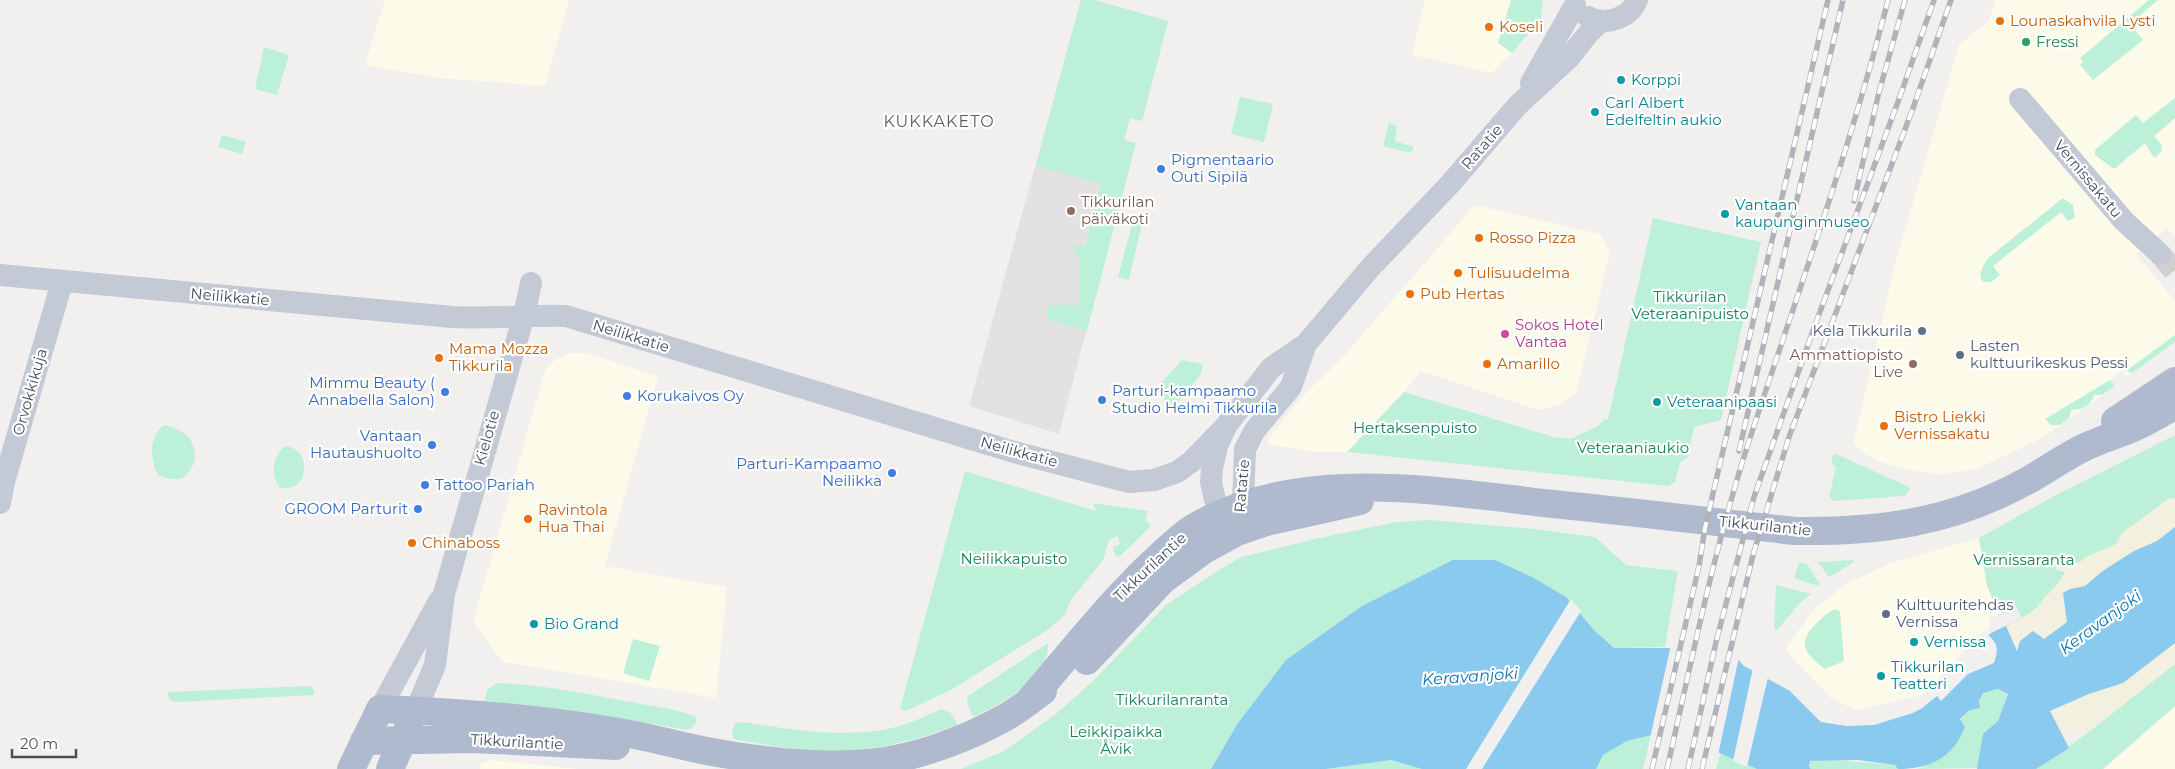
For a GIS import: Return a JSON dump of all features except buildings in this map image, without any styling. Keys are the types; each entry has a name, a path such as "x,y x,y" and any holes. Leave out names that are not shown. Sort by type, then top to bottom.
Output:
{"main road":[{"name":"Tikkurilantie","path":"2086,446 2124,414 2175,381"},
{"name":"Tikkurilantie","path":"380,709 475,713 565,723 725,754 808,764 838,765 887,761 926,750 984,728 1008,716 1084,664 1163,580 1199,554 1243,504 1296,493 1367,487 1429,490 1795,531 1848,532 1915,523 1951,514 1988,500 2022,483 2086,446 2133,428 2175,406"},
{"name":"Tikkurilantie","path":"1227,523 1266,522 1366,500 1429,490"},
{"name":"Kielotie","path":"351,769 380,709"},
{"name":"Kielotie","path":"390,769 416,710"},
{"name":"Tikkurilantie","path":"364,741 473,739 604,746 670,744"}],"street":[{"path":"1573,3 1586,16 1601,21 1608,21 1623,16 1637,0"},
{"name":"Ratatie","path":"1518,105 1573,3"},
{"name":"Ratatie","path":"1227,523 1211,482 1217,446 1226,426 1271,368 1306,344 1370,268 1451,182 1518,105 1569,58 1601,21"},
{"name":"Vernissakatu","path":"2020,99 2124,221 2160,254"},
{"name":"Neilikkatie","path":"0,275 452,317 566,316 1014,452 1121,480 1142,482 1177,472 1186,466 1226,426"},
{"name":"Orvokkikuja","path":"0,503 4,482 62,282"},
{"name":"Kielotie","path":"416,710 435,665 444,594 524,315 530,283"},
{"name":"Ratatie","path":"1243,504 1245,449 1255,430 1291,387 1306,344"},
{"name":"Kielotie","path":"380,709 444,594"}],"shaded area":[{"path":"385,0 569,0 545,86 439,78 365,65"},
{"name":"Tikkurilan päiväkoti","path":"1081,0 1095,0 1168,21 1142,121 1130,118 1124,140 1136,143 1059,434 969,406"},
{"path":"1425,0 1543,0 1541,19 1537,25 1492,73 1412,55"},
{"path":"1995,0 2175,0 2175,237 2167,228 2136,254 2175,301 2175,342 2127,376 2122,370 2110,380 2115,386 2044,437 1979,468 1940,475 1898,468 1881,462 1865,454 1855,445 1854,441 1895,264 1959,45 1989,21"},
{"name":"Sokos Hotel Vantaa","path":"1475,205 1600,234 1610,253 1576,393 1562,404 1539,410 1421,371 1398,399 1347,452 1313,452 1268,444 1268,438 1302,397 1343,357"},
{"path":"569,353 586,353 658,376 605,566 727,587 716,698 503,662 473,622 545,370 555,360"},
{"path":"1979,538 1987,586 1998,611 2000,610 2003,615 1993,620 1990,632 1984,630 1923,695 1857,710 1832,699 1785,650 1811,612 1846,584 1891,563"},
{"path":"2175,706 2175,769 2103,769"},
{"path":"490,760 577,769 480,769 480,764"}],"green space":[{"path":"1081,0 1095,0 1168,21 1142,121 1130,118 1124,140 1136,143 1087,331 1048,320 1048,305 1079,305 1079,254 1074,253 1074,244 1085,247 1101,184 1036,166"},
{"path":"1511,0 1543,0 1541,19 1512,53 1498,43"},
{"path":"2149,0 2158,0 2130,24 2143,40 2093,80 2080,65 2083,62 2080,58"},
{"path":"264,47 289,55 277,95 255,89"},
{"path":"1240,97 1273,104 1264,142 1231,134"},
{"path":"2175,98 2175,118 2154,136 2161,144 2162,151 2154,158 2145,143 2114,169 2095,155 2095,150 2136,115 2143,123"},
{"path":"1389,123 1397,126 1395,141 1414,147 1411,153 1383,146"},
{"path":"222,135 246,142 242,154 218,147"},
{"path":"2063,198 2073,205 2075,217 2068,221 2061,212 1993,266 2000,275 1991,282 1983,282 1981,273 1988,258"},
{"path":"1134,217 1143,219 1129,280 1118,277"},
{"path":"1653,218 1761,242 1721,420 1694,427 1688,457 1680,463 1675,482 1668,486 1347,452 1404,392 1554,437 1571,439 1598,426 1604,419 1608,420"},
{"path":"2175,335 2175,342 2132,373 2126,371"},
{"path":"1182,360 1203,364 1201,374 1174,407 1154,391"},
{"path":"2110,380 2115,386 2102,395 2094,395 2085,407 2071,410 2069,418 2060,425 2051,425 2045,419"},
{"path":"164,425 175,428 183,433 193,444 195,456 192,467 185,476 179,479 158,475 153,462 153,442 155,436"},
{"name":"Vernissaranta","path":"2175,435 2175,515 2065,572 2046,598 2034,610 2021,618 2017,608 2003,615 2000,610 1998,611 1987,586 1979,538 2056,495"},
{"path":"285,446 295,449 301,455 304,463 302,479 296,485 289,488 279,487 274,471 277,455"},
{"path":"1834,453 1911,488 1905,496 1833,501 1829,496 1836,468 1831,461"},
{"name":"Neilikkapuisto","path":"965,471 1096,511 1093,503 1148,511 1146,520 1151,526 1119,557 1115,555 1113,547 1120,544 1118,536 1109,540 1103,560 1070,601 1065,615 1049,629 949,691 906,711 900,709"},
{"name":"Tikkurilanranta","path":"1429,520 1534,529 1595,537 1626,565 1678,571 1665,647 1614,648 1594,630 1569,601 1238,723 1211,769 961,769 1004,751 1056,714 1094,680 1167,604 1241,557 1396,522"},
{"path":"1853,560 1854,562 1831,576 1828,576 1818,562"},
{"path":"1799,562 1807,564 1820,584 1818,586 1794,578"},
{"path":"1776,585 1811,594 1799,604 1777,630 1774,628"},
{"path":"1836,609 1840,612 1844,661 1825,669 1807,652 1805,641 1812,628 1827,614"},
{"path":"633,639 660,646 649,681 623,673"},
{"path":"1048,643 1046,656 1041,668 1033,678 1010,697 973,717 967,703 968,696"},
{"path":"2175,664 2175,706 2103,769 2036,769 2089,731"},
{"path":"497,683 585,693 667,709 696,717 696,722 692,728 687,730 601,715 484,701 488,689"},
{"path":"310,686 314,690 314,695 176,702 170,700 167,692"},
{"path":"1998,689 2008,694 1998,721 1983,734 1978,768 1917,769 1933,763 1946,754 1962,735 1965,727 1960,720 1979,701 1983,693"},
{"path":"941,709 951,713 958,725 892,745 853,751 801,750 767,745 733,739 732,733 735,723 742,722 833,733 869,732 901,726"},
{"path":"1651,735 1643,769 1596,769 1603,755 1627,741"},
{"path":"1721,753 1757,769 1716,769"},
{"path":"1391,760 1422,769 1326,769"},
{"path":"1835,760 1895,765 1898,769 1811,769 1809,767 1810,761"}],"sand":[{"path":"2175,498 2175,527 2157,541 2134,551 2104,570 2085,587 2070,589 2063,593 2067,622 2044,639 2017,652 2005,626 2034,612 2044,598 2058,584 2065,572 2055,570 2060,562 2079,563 2086,557 2116,544 2122,533 2168,499"},
{"path":"2175,643 2175,664 2087,733 2083,728 2063,738 2050,711 2089,694 2123,683"}],"water":[{"name":"Keravanjoki","path":"2175,527 2175,643 2123,683 2089,694 2050,711 2069,748 2036,769 1977,769 1983,734 1998,721 2008,694 1998,689 1983,693 1979,701 1980,708 1970,710 1960,719 1965,727 1954,747 1947,754 1939,760 1920,767 1898,769 1895,765 1858,760 1810,761 1809,767 1811,769 1757,769 1668,731 1627,741 1603,755 1596,769 1422,769 1391,760 1326,769 1211,769 1238,723 1286,660 1362,606 1453,560 1495,560 1532,577 1566,597 1594,630 1614,648 1688,648 1737,658 1744,666 1790,691 1821,722 1847,726 1874,725 1913,713 1937,696 1941,701 1968,674 1994,663 1997,648 1995,642 1989,636 1990,619 2017,608 2022,618 2006,626 2017,651 2020,641 2033,631 2044,639 2067,622 2063,593 2070,589 2085,586 2104,570 2134,551 2157,541"}],"pier":[{"path":"1571,599 1581,611 1482,769 1466,769"},
{"path":"2017,608 2022,618 1989,634 1990,619"},
{"path":"1671,645 1688,646 1739,657 1718,755 1711,751 1707,752 1668,733 1650,738"},
{"path":"1753,668 1768,677 1747,767 1733,761"}],"tunnel":[{"path":"2160,254 2175,272"}],"railway":[{"path":"1652,769 1699,566 1705,528 1828,0"},
{"path":"1739,451 1843,0"},
{"path":"1667,769 1704,604 1736,482 1840,167 1888,0"},
{"path":"1854,201 1879,92 1905,0"},
{"path":"1688,769 1716,642 1754,497 1934,0"},
{"path":"1702,769 1753,555 1789,437 1913,108 1951,0"}],"place":[{"name":"Lounaskahvila Lysti","path":"2000,21"},
{"name":"Koseli","path":"1489,27"},
{"name":"Fressi","path":"2026,42"},
{"name":"Korppi","path":"1621,80"},
{"name":"Carl Albert Edelfeltin aukio","path":"1595,112"},
{"name":"Pigmentaario Outi Sipilä","path":"1161,169"},
{"name":"Tikkurilan päiväkoti","path":"1071,211"},
{"name":"Vantaan kaupunginmuseo","path":"1725,214"},
{"name":"Rosso Pizza","path":"1479,238"},
{"name":"Tulisuudelma","path":"1458,273"},
{"name":"Pub Hertas","path":"1410,294"},
{"name":"Kela Tikkurila","path":"1922,331"},
{"name":"Sokos Hotel Vantaa","path":"1505,334"},
{"name":"Lasten kulttuurikeskus Pessi","path":"1960,355"},
{"name":"Mama Mozza Tikkurila","path":"439,358"},
{"name":"Amarillo","path":"1487,364"},
{"name":"Ammattiopisto Live","path":"1913,364"},
{"name":"Mimmu Beauty ( Annabella Salon)","path":"445,392"},
{"name":"Korukaivos Oy","path":"627,396"},
{"name":"Parturi-kampaamo Studio Helmi Tikkurila","path":"1102,400"},
{"name":"Veteraanipaasi","path":"1657,402"},
{"name":"Bistro Liekki Vernissakatu","path":"1884,426"},
{"name":"Vantaan Hautaushuolto","path":"432,445"},
{"name":"Parturi-Kampaamo Neilikka","path":"892,473"},
{"name":"Tattoo Pariah","path":"425,485"},
{"name":"GROOM Parturit","path":"418,509"},
{"name":"Ravintola Hua Thai","path":"528,519"},
{"name":"Chinaboss","path":"412,543"},
{"name":"Kulttuuritehdas Vernissa","path":"1886,614"},
{"name":"Bio Grand","path":"534,624"},
{"name":"Vernissa","path":"1914,642"},
{"name":"Tikkurilan Teatteri","path":"1881,676"}],"district":[{"name":"KUKKAKETO","path":"939,121"}],"park label":[{"name":"Tikkurilan Veteraanipuisto","path":"1690,306"},
{"name":"Hertaksenpuisto","path":"1415,428"},
{"name":"Veteraaniaukio","path":"1633,448"},
{"name":"Leikkipaikka Åvik","path":"1116,740"}]}
